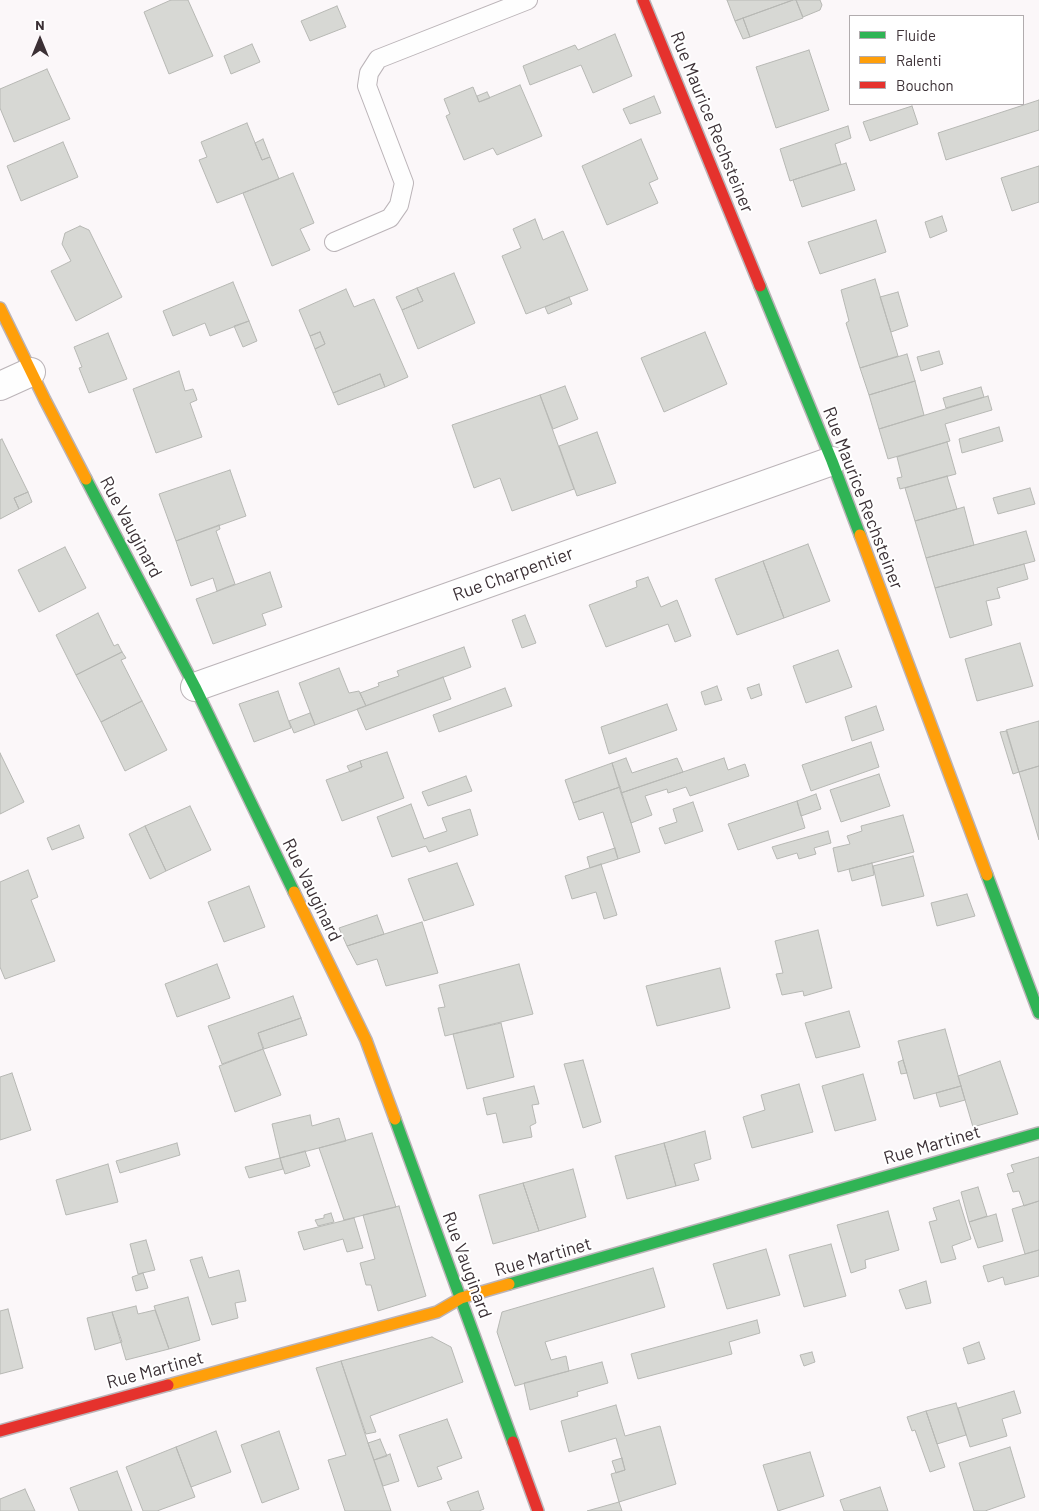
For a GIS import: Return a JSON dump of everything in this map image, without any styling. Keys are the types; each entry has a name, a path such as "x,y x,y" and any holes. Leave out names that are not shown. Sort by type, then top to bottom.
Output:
{"street":[{"name":"Rue Maurice Rechsteiner","path":"643,0 832,461 1039,1013"},
{"name":"Rue Vauginard","path":"0,308 31,372 195,687 366,1040 538,1511"},
{"path":"0,386 31,372"},
{"name":"Rue Charpentier","path":"195,687 832,461"},
{"name":"Rue Martinet","path":"0,1431 436,1312 461,1298 1039,1133"}],"lane":[{"path":"334,242 390,218 399,205 404,183 367,86 369,73 378,58 528,0"}],"building":[{"path":"171,0 188,0 213,56 169,74 144,12"},
{"path":"727,0 793,0 735,21"},
{"path":"796,0 803,18 750,37 743,18"},
{"path":"796,0 820,0 822,5 820,10 803,17"},
{"path":"337,6 346,27 310,41 301,21"},
{"path":"743,18 750,37 743,39 735,21"},
{"path":"615,34 632,76 593,93 581,65 530,85 523,66 575,45 578,50"},
{"path":"252,44 260,62 231,74 224,56"},
{"path":"809,50 829,110 776,128 756,67"},
{"path":"47,69 70,119 14,142 0,108 0,89"},
{"path":"520,85 542,136 497,155 493,148 464,160 446,116 450,114 444,99 473,87 479,102"},
{"path":"487,92 490,98 479,102 477,96"},
{"path":"654,96 661,113 630,124 623,109"},
{"path":"1039,100 1039,130 946,160 938,133"},
{"path":"912,106 918,124 870,141 863,122"},
{"path":"247,123 262,160 270,157 279,179 217,203 199,160 207,157 201,142"},
{"path":"848,126 851,138 835,144 841,164 790,181 780,149"},
{"path":"263,139 270,157 262,160 255,143"},
{"path":"641,139 658,179 649,183 658,203 607,225 582,166"},
{"path":"63,142 78,177 21,201 7,166"},
{"path":"846,163 855,190 802,207 793,180"},
{"path":"1039,166 1039,202 1012,211 1001,178"},
{"path":"293,173 314,223 300,229 310,250 272,266 243,193"},
{"path":"942,216 947,231 930,238 925,222"},
{"path":"535,219 543,240 563,231 588,290 526,314 502,256 521,248 513,229"},
{"path":"876,220 886,252 820,274 808,242"},
{"path":"80,226 89,230 122,297 76,321 51,271 71,261 62,244 65,233"},
{"path":"454,273 475,323 418,349 402,310 423,301 417,288"},
{"path":"875,279 898,356 860,368 846,323 849,321 841,290"},
{"path":"233,282 249,321 210,336 205,323 173,336 163,311"},
{"path":"417,288 423,301 402,310 396,297"},
{"path":"346,289 354,307 374,299 408,377 385,387 380,374 333,393 315,349 325,344 320,332 310,336 299,310"},
{"path":"898,292 908,326 891,332 880,297"},
{"path":"569,297 572,304 548,314 545,307"},
{"path":"249,321 257,341 243,347 234,326"},
{"path":"320,332 325,344 315,349 310,336"},
{"path":"705,332 727,384 664,412 641,358"},
{"path":"108,333 127,379 89,393 79,368 82,367 74,347"},
{"path":"939,351 943,364 921,371 917,357"},
{"path":"907,354 915,381 869,395 860,368"},
{"path":"179,371 185,391 193,389 195,394 197,400 190,403 202,437 156,453 133,389"},
{"path":"380,374 385,387 338,405 333,393"},
{"path":"915,381 924,415 879,429 869,395"},
{"path":"565,386 578,419 553,429 540,395"},
{"path":"981,387 984,397 946,408 943,398"},
{"path":"540,395 574,489 512,511 500,478 474,488 452,425"},
{"path":"988,396 992,410 945,424 950,441 888,459 879,429"},
{"path":"999,427 1003,441 962,453 959,439"},
{"path":"597,432 616,483 577,496 559,446"},
{"path":"2,439 28,492 14,498 19,509 0,519 0,440"},
{"path":"947,442 956,474 900,489 897,478 902,477 897,457"},
{"path":"230,470 246,516 176,541 159,494"},
{"path":"947,476 957,509 915,521 905,488"},
{"path":"1030,488 1035,504 998,514 993,498"},
{"path":"28,492 32,502 19,509 14,498"},
{"path":"964,507 974,545 926,558 915,521"},
{"path":"219,525 220,529 216,531 235,584 217,591 213,578 191,586 176,541"},
{"path":"1026,531 1035,561 935,588 926,558"},
{"path":"808,544 830,601 784,618 763,561"},
{"path":"65,547 86,588 39,612 18,570"},
{"path":"763,561 784,618 737,635 715,579"},
{"path":"1024,564 1028,579 997,588 1000,598 986,601 992,625 950,638 935,588"},
{"path":"270,572 282,607 262,614 266,625 213,644 196,599"},
{"path":"648,577 661,607 677,600 691,636 675,642 668,624 606,647 589,605 637,587 636,581"},
{"path":"98,613 114,646 118,644 122,652 76,675 56,635"},
{"path":"525,615 536,643 522,648 512,620"},
{"path":"1020,643 1033,686 977,701 965,659"},
{"path":"464,647 471,667 366,706 360,693 379,686 378,683 399,676 397,671"},
{"path":"838,650 852,687 806,703 793,666"},
{"path":"122,652 126,658 121,660 142,701 101,722 76,675"},
{"path":"339,668 349,693 359,691 366,706 315,725 299,683"},
{"path":"443,677 451,699 366,730 357,709"},
{"path":"759,684 762,695 751,699 747,688"},
{"path":"717,686 722,700 705,705 701,692"},
{"path":"505,688 512,706 439,732 433,715"},
{"path":"278,691 291,728 254,742 239,704"},
{"path":"142,701 167,750 125,771 101,722"},
{"path":"667,704 677,730 609,754 601,727"},
{"path":"876,706 884,730 852,741 845,717"},
{"path":"310,713 315,725 294,733 289,721"},
{"path":"1039,721 1039,766 1019,772 1006,730"},
{"path":"1007,731 1019,772 1013,774 1000,732"},
{"path":"871,742 879,767 811,791 802,765"},
{"path":"387,752 404,798 342,821 326,780 362,767 360,761"},
{"path":"0,753 24,802 0,814"},
{"path":"626,758 632,773 677,758 683,772 621,793 612,763"},
{"path":"724,758 728,770 745,764 749,776 690,796 686,787 668,793 667,789 645,796 652,815 631,823 621,793"},
{"path":"360,761 362,767 350,772 347,766"},
{"path":"612,763 620,787 573,803 565,780"},
{"path":"1039,766 1039,840 1019,772"},
{"path":"879,774 890,806 841,822 830,790"},
{"path":"466,776 472,791 428,806 422,792"},
{"path":"620,787 640,852 618,859 603,812 579,820 573,803"},
{"path":"816,794 821,809 801,816 797,801"},
{"path":"797,801 805,828 738,850 728,824"},
{"path":"693,802 703,831 665,844 659,828 677,822 673,809"},
{"path":"411,804 424,839 447,831 442,818 470,809 478,835 429,852 426,846 392,857 377,817"},
{"path":"190,806 211,850 166,871 145,826"},
{"path":"903,815 914,852 838,872 833,848 850,844 847,836 862,831 861,826"},
{"path":"79,825 84,838 52,850 47,838"},
{"path":"145,826 166,871 150,879 129,834"},
{"path":"828,831 831,843 814,848 816,854 799,859 797,853 777,859 772,847"},
{"path":"615,848 618,859 590,868 587,857"},
{"path":"913,856 924,896 882,906 873,866"},
{"path":"457,863 474,905 424,921 408,879"},
{"path":"872,863 874,875 852,881 849,869"},
{"path":"601,864 617,915 604,919 596,892 572,899 565,876"},
{"path":"28,870 38,897 31,900 55,961 5,979 0,967 0,882"},
{"path":"249,886 265,927 224,942 208,902"},
{"path":"967,894 975,916 937,926 931,903"},
{"path":"377,915 384,934 347,946 339,928"},
{"path":"422,922 438,973 386,986 377,959 357,965 347,946"},
{"path":"818,930 832,988 804,996 803,991 782,995 776,974 783,973 775,941"},
{"path":"217,964 230,998 177,1017 165,984"},
{"path":"519,964 533,1014 445,1036 438,1008 445,1007 439,985"},
{"path":"720,968 730,1008 657,1026 646,986"},
{"path":"293,996 301,1018 258,1033 263,1049 222,1064 208,1026"},
{"path":"849,1011 860,1047 816,1058 805,1023"},
{"path":"301,1018 307,1035 264,1049 258,1033"},
{"path":"501,1023 514,1077 467,1089 453,1034"},
{"path":"945,1029 961,1086 914,1099 898,1041"},
{"path":"263,1049 281,1095 235,1112 219,1066"},
{"path":"583,1060 601,1122 583,1128 564,1064"},
{"path":"903,1060 907,1073 901,1074 898,1062"},
{"path":"1000,1061 1018,1114 973,1127 958,1076"},
{"path":"12,1073 31,1130 0,1140 0,1077"},
{"path":"863,1074 876,1120 835,1131 822,1086"},
{"path":"799,1084 813,1132 752,1148 743,1117 765,1110 761,1095"},
{"path":"534,1086 539,1104 532,1105 536,1123 530,1126 532,1137 503,1143 496,1113 487,1115 483,1098"},
{"path":"961,1086 965,1100 940,1107 936,1093"},
{"path":"310,1115 312,1126 339,1118 346,1141 280,1158 272,1124"},
{"path":"705,1131 711,1159 694,1164 699,1180 676,1186 664,1143"},
{"path":"372,1133 396,1207 344,1220 319,1148"},
{"path":"177,1143 180,1155 120,1173 116,1161"},
{"path":"664,1143 676,1186 627,1199 615,1156"},
{"path":"305,1151 310,1166 285,1174 280,1158"},
{"path":"1039,1157 1039,1201 1024,1206 1019,1191 1013,1192 1007,1174 1014,1172 1011,1165"},
{"path":"280,1158 283,1169 249,1178 245,1167"},
{"path":"108,1164 118,1202 66,1215 56,1180"},
{"path":"573,1169 586,1217 539,1231 523,1183"},
{"path":"523,1183 539,1231 493,1244 479,1195"},
{"path":"978,1187 987,1216 969,1222 961,1192"},
{"path":"959,1200 971,1239 952,1246 956,1259 941,1263 929,1222 937,1220 933,1208"},
{"path":"1039,1201 1039,1250 1025,1254 1012,1209"},
{"path":"399,1206 426,1296 378,1311 371,1285 366,1285 360,1263 375,1259 363,1215"},
{"path":"888,1211 899,1250 865,1260 866,1268 851,1273 837,1225"},
{"path":"331,1213 334,1222 318,1226 315,1220 324,1218 324,1215"},
{"path":"996,1214 1003,1241 978,1248 969,1222"},
{"path":"354,1218 363,1248 347,1252 343,1239 304,1250 298,1232"},
{"path":"146,1240 155,1270 138,1274 130,1244"},
{"path":"831,1244 846,1296 804,1307 789,1255"},
{"path":"766,1249 780,1295 727,1309 713,1264"},
{"path":"1039,1250 1039,1276 1005,1285 1003,1277 988,1282 983,1266"},
{"path":"202,1257 209,1278 239,1270 246,1301 235,1303 238,1318 212,1325 190,1260"},
{"path":"653,1268 665,1307 545,1342 551,1360 566,1356 569,1371 515,1386 497,1332 502,1312"},
{"path":"143,1273 148,1288 136,1291 132,1277"},
{"path":"926,1281 931,1303 906,1309 899,1290"},
{"path":"188,1297 200,1340 169,1349 154,1306"},
{"path":"136,1306 138,1314 155,1310 169,1349 126,1360 112,1312"},
{"path":"8,1309 23,1368 0,1374 0,1311"},
{"path":"112,1312 122,1342 95,1350 87,1318"},
{"path":"757,1320 760,1333 729,1342 732,1354 638,1379 631,1354"},
{"path":"432,1337 451,1347 463,1382 370,1416 376,1432 366,1434 341,1361"},
{"path":"979,1342 985,1359 968,1364 963,1348"},
{"path":"812,1352 815,1362 804,1366 800,1355"},
{"path":"341,1361 391,1511 345,1511 328,1460 346,1455 316,1368"},
{"path":"602,1362 608,1383 577,1392 578,1396 530,1410 524,1383"},
{"path":"1014,1391 1021,1413 1002,1419 1007,1436 970,1447 958,1408"},
{"path":"956,1403 966,1435 937,1444 926,1411"},
{"path":"616,1405 625,1436 660,1426 676,1484 619,1502 611,1474 625,1470 616,1438 569,1452 561,1421"},
{"path":"926,1411 945,1467 930,1472 915,1430 912,1431 907,1417"},
{"path":"447,1419 462,1458 437,1467 442,1479 418,1487 399,1435"},
{"path":"216,1431 231,1472 191,1487 176,1447"},
{"path":"279,1431 299,1489 262,1503 241,1445"},
{"path":"380,1439 387,1456 374,1460 368,1443"},
{"path":"176,1447 195,1497 157,1511 143,1511 126,1467"},
{"path":"1010,1447 1025,1497 985,1511 974,1511 959,1463"},
{"path":"810,1452 824,1496 778,1511 763,1465"},
{"path":"390,1454 399,1481 383,1486 374,1460"},
{"path":"622,1458 625,1470 616,1473 612,1461"},
{"path":"117,1471 132,1511 79,1511 70,1488"},
{"path":"880,1487 888,1511 844,1511 840,1500"},
{"path":"25,1489 35,1511 0,1511 0,1499"},
{"path":"478,1491 484,1509 479,1511 451,1511 447,1502"},
{"path":"619,1502 622,1511 587,1511"}],"traffic: fast":[{"path":"760,286 832,461 860,535"},
{"path":"86,479 195,687 294,892"},
{"path":"987,875 1039,1013"},
{"path":"395,1119 513,1442"},
{"path":"509,1284 1039,1133"}],"traffic: slow":[{"path":"0,308 86,479"},
{"path":"860,535 987,875"},
{"path":"294,892 366,1040 395,1119"},
{"path":"168,1385 437,1312 461,1298 509,1284"}],"traffic: jam":[{"path":"643,0 760,286"},
{"path":"0,1431 168,1385"},
{"path":"513,1442 538,1511"}]}
